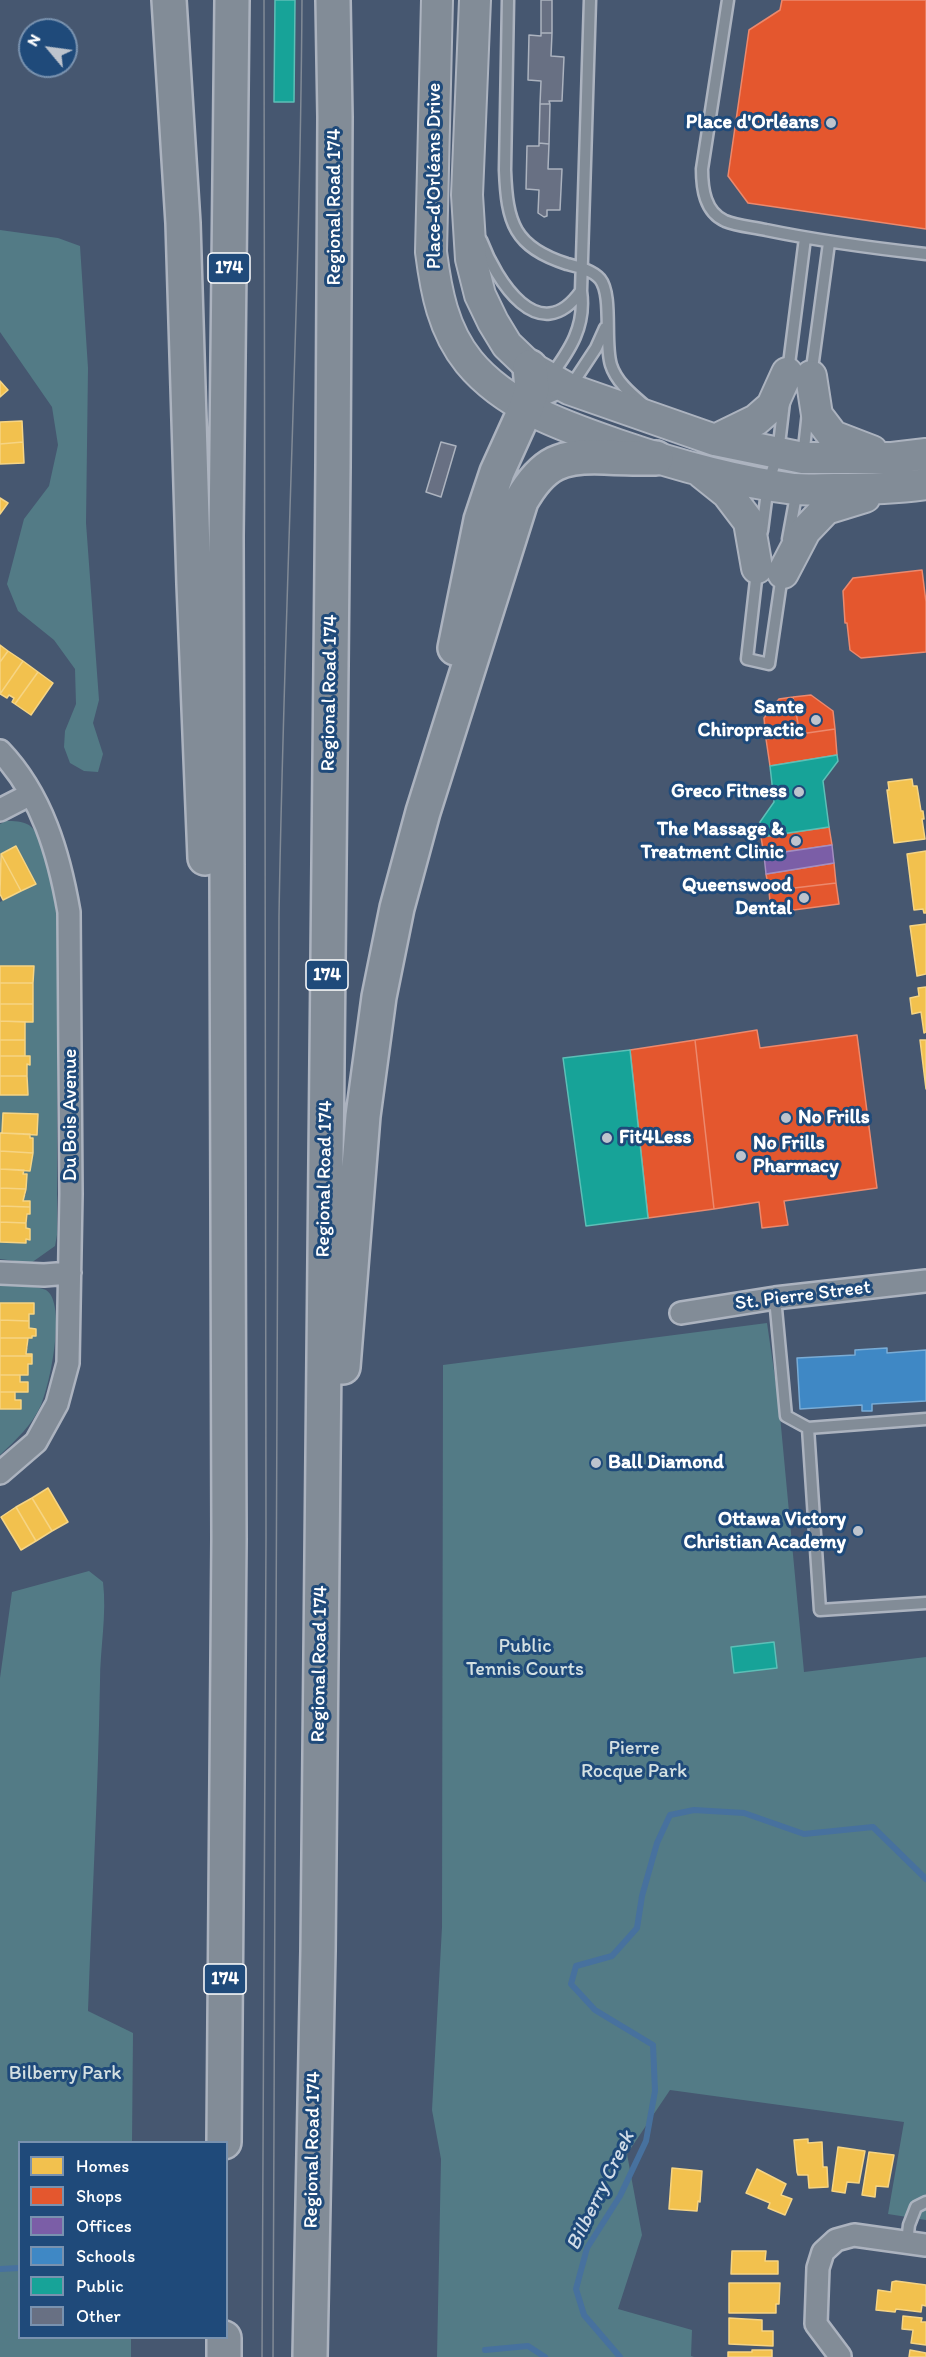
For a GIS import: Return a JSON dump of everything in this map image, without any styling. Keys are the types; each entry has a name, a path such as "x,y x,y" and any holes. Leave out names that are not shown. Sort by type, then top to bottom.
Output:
{"highway":[{"path":"169,0 176,78 184,257 229,1539"},
{"path":"221,0 219,414 226,536"},
{"name":"174","path":"224,2141 229,1539 226,536 232,0"},
{"name":"Regional Road 174","path":"310,2357 318,1951 333,456 335,117 333,0"},
{"path":"423,812 481,520 496,471 526,408 532,389 549,378"},
{"path":"318,1951 327,1556 363,1116 379,997 397,908 423,812 521,501 529,486 540,473 555,463 583,456 656,458"},
{"path":"224,2339 224,2357"}],"main road":[{"name":"Place-d'Orléans Drive","path":"437,0 431,252 435,286 454,339 469,362 488,380 526,408 568,428 702,472 791,472 926,454"},
{"name":"Place-d'Orléans Drive","path":"475,0 467,195 471,259 480,295 507,345 549,378 791,472 890,488 926,484"},
{"path":"702,436 756,420 772,406 799,375 817,415 833,436 892,458"},
{"path":"702,472 727,493 749,522 770,571 826,509 890,488"}],"street":[{"name":"Du Bois Avenue","path":"0,751 31,794 53,838 69,912 71,1182 69,1363 57,1404 36,1442 0,1473"},
{"path":"0,810 31,794"},
{"path":"0,1273 44,1275 70,1273"},
{"name":"St. Pierre Street","path":"681,1313 775,1298 926,1281"},
{"path":"840,2356 816,2324 818,2268 823,2252 836,2240 854,2235 916,2244"}],"lane":[{"path":"508,0 505,170 511,222 516,233 533,249 595,275 604,286 611,366 620,382 643,404 702,436"},
{"path":"549,378 568,352 579,331 583,312 581,291 590,0"},
{"path":"728,0 702,169 702,185 706,200 714,212 725,221 829,243 926,254"},
{"path":"467,195 492,268 504,286 520,302 538,311 554,313 569,306 581,291"},
{"path":"805,238 799,375 791,472 770,571 747,659 769,664 770,571 791,472 799,375 829,243"},
{"path":"549,378 596,348 606,325"},
{"path":"775,1298 786,1416 808,1428 926,1419"},
{"path":"808,1428 820,1610 926,1603"},
{"path":"916,2244 909,2225 916,2207 926,2202"}],"green space":[{"path":"0,230 58,238 80,246 88,368 86,523 99,700 93,723 103,754 98,772 84,771 70,763 64,747 65,731 76,704 75,669 54,640 18,611 7,584 24,519 49,486 58,445 52,407 0,332"},
{"path":"6,821 21,822 29,825 36,832 46,855 57,918 57,1235 55,1246 31,1263 0,1259 0,1242 25,1243 26,1239 30,1239 30,1229 26,1228 30,1201 23,1201 23,1195 26,1195 27,1174 23,1173 33,1157 33,1138 30,1138 30,1134 37,1114 3,1113 2,1133 0,1133 0,1095 28,1094 27,1064 30,1064 30,1057 25,1056 25,1022 33,1021 34,966 0,966 0,902 36,883 16,846 0,855 0,824"},
{"path":"0,1286 46,1290 52,1298 56,1327 49,1380 41,1405 28,1426 0,1455 0,1409 21,1409 21,1400 15,1400 16,1393 20,1375 28,1374 28,1364 32,1364 32,1354 26,1354 26,1348 28,1348 28,1338 36,1335 36,1329 29,1328 29,1314 34,1314 34,1303 0,1303"},
{"name":"Pierre Rocque Park","path":"767,1323 779,1405 804,1672 926,1657 926,2220 888,2214 904,2122 670,2090 627,2154 642,2235 618,2309 692,2330 691,2356 694,2357 437,2357 441,2159 432,2110 442,1927 443,1365"},
{"name":"Bilberry Park","path":"89,1571 103,1582 104,1607 88,2011 133,2033 132,2141 18,2141 18,2339 131,2339 131,2357 0,2357 0,1678 12,1592"}],"building: Homes":[{"path":"0,381 8,390 0,397"},
{"path":"22,421 23,442 0,444 0,422"},
{"path":"23,442 24,463 0,464 0,444"},
{"path":"0,498 8,503 0,514"},
{"path":"0,645 8,651 0,662"},
{"path":"8,651 23,661 0,694 0,662"},
{"path":"23,661 38,672 15,704 12,702 14,698 9,695 7,698 0,694"},
{"path":"38,672 53,683 31,715 15,704"},
{"path":"912,779 913,786 917,786 921,811 923,811 925,839 894,843 888,782"},
{"path":"16,846 36,884 21,891 1,854"},
{"path":"926,851 926,913 924,913 923,909 914,910 907,854"},
{"path":"1,854 21,891 3,900 0,894"},
{"path":"926,924 926,974 917,976 910,926"},
{"path":"0,966 34,966 33,983 0,983"},
{"path":"0,983 33,983 33,1004 0,1004"},
{"path":"926,987 926,1032 924,1033 921,1012 912,1014 910,998 919,996 918,988"},
{"path":"0,1004 33,1004 33,1022 0,1021"},
{"path":"0,1021 25,1022 25,1040 0,1040"},
{"path":"0,1040 25,1040 25,1056 0,1056"},
{"path":"920,1040 926,1040 926,1089"},
{"path":"0,1056 30,1056 27,1076 0,1076"},
{"path":"0,1076 27,1076 28,1095 0,1095"},
{"path":"3,1113 38,1114 37,1135 2,1133"},
{"path":"0,1133 30,1134 30,1138 33,1138 33,1153 0,1151"},
{"path":"0,1151 33,1153 30,1171 0,1169"},
{"path":"0,1169 24,1170 23,1174 27,1174 26,1189 0,1188"},
{"path":"0,1188 26,1189 23,1201 30,1201 30,1207 0,1206"},
{"path":"0,1206 30,1207 26,1223 0,1222"},
{"path":"0,1222 26,1223 26,1228 30,1229 30,1240 26,1239 26,1243 0,1242"},
{"path":"0,1303 34,1303 34,1314 29,1314 29,1321 0,1320"},
{"path":"0,1320 29,1321 29,1328 36,1329 36,1336 0,1338"},
{"path":"0,1338 28,1338 26,1354 32,1354 32,1356 0,1356"},
{"path":"0,1356 32,1356 32,1364 28,1364 28,1375 0,1375"},
{"path":"0,1375 20,1375 20,1382 28,1382 28,1392 0,1392"},
{"path":"0,1392 15,1392 15,1400 21,1400 21,1409 0,1409"},
{"path":"48,1488 68,1522 52,1531 32,1498"},
{"path":"32,1498 52,1531 36,1541 16,1507"},
{"path":"16,1507 36,1541 21,1550 1,1517"},
{"path":"808,2139 808,2143 822,2142 823,2167 827,2167 828,2187 809,2188 808,2175 798,2175 794,2140"},
{"path":"838,2147 865,2151 859,2183 847,2182 845,2193 832,2191"},
{"path":"869,2152 894,2155 888,2187 876,2186 875,2197 862,2195"},
{"path":"672,2168 702,2171 700,2202 698,2201 697,2211 669,2209"},
{"path":"757,2169 786,2184 781,2195 792,2199 785,2215 768,2208 770,2203 746,2193"},
{"path":"732,2251 766,2251 765,2261 778,2261 778,2274 731,2274"},
{"path":"892,2282 926,2285 926,2306 922,2305 921,2312 896,2309 895,2312 876,2310 878,2290 891,2292"},
{"path":"729,2283 780,2283 776,2313 729,2313"},
{"path":"903,2316 922,2318 921,2322 926,2322 926,2345 911,2343 913,2330 902,2329"},
{"path":"729,2318 762,2320 762,2331 773,2331 773,2346 729,2344"},
{"path":"752,2350 772,2350 772,2357 728,2357 728,2352 752,2352"},
{"path":"910,2350 926,2353 926,2357 909,2357"}],"building: Shops":[{"name":"Place d'Orléans","path":"782,0 926,0 926,229 748,203 728,176 749,30 780,10"},
{"path":"922,570 926,602 926,652 861,658 850,650 843,591 853,578"},
{"name":"Sante Chiropractic","path":"811,695 833,711 835,729 800,734 793,697"},
{"path":"793,697 800,734 766,739 764,718 779,699"},
{"path":"835,729 837,755 770,766 766,739"},
{"name":"The Massage & Treatment Clinic","path":"829,827 832,845 764,855 761,837"},
{"path":"834,863 836,883 769,891 766,874"},
{"name":"Queenswood Dental","path":"836,883 839,904 771,913 769,891"},
{"name":"No Frills","path":"757,1030 760,1048 857,1035 877,1188 784,1201 788,1225 762,1228 759,1202 714,1209 695,1040"},
{"path":"695,1040 714,1209 648,1218 630,1050"}],"building: Offices":[{"path":"832,845 834,863 766,874 764,855"}],"building: Schools":[{"path":"887,1348 887,1353 926,1350 926,1401 872,1404 872,1411 862,1411 862,1405 800,1409 797,1358 855,1355 855,1350"}],"building: Public":[{"path":"275,0 295,0 294,102 274,102"},
{"name":"Greco Fitness","path":"837,755 838,761 823,781 829,827 761,837 760,822 774,802 770,766"},
{"name":"Fit4Less","path":"630,1050 648,1218 586,1226 563,1058"},
{"path":"774,1642 777,1668 734,1673 731,1647"}],"building: Other":[{"path":"541,0 552,0 552,33 541,33"},
{"path":"541,33 552,33 551,56 564,57 562,101 549,101 550,104 540,104 541,81 528,80 529,35 541,36"},
{"path":"540,104 550,104 549,144 539,143"},
{"path":"539,143 549,144 548,169 562,169 560,210 547,210 547,216 544,217 538,213 539,190 526,189 527,146 539,146"},
{"path":"441,442 456,446 441,497 426,492"}],"waterway":[{"name":"Bilberry Creek","path":"620,2357 584,2315 576,2289 587,2248 620,2196 646,2141 655,2091 653,2045 595,2010 571,1984 576,1966 612,1956 637,1928 642,1896 657,1843 670,1815 694,1810 744,1813 804,1834 873,1827 926,1879"},
{"name":"Bilberry Creek","path":"0,2269 18,2268"},
{"name":"Bilberry Creek","path":"485,2350 528,2346 545,2357"}],"tram line":[{"path":"262,2357 266,1537 264,0"},
{"path":"273,2357 279,916 301,115 302,0"}],"place":[{"name":"Place d'Orléans","path":"831,123"},
{"name":"Sante Chiropractic","path":"816,720"},
{"name":"Greco Fitness","path":"799,792"},
{"name":"The Massage & Treatment Clinic","path":"796,841"},
{"name":"Queenswood Dental","path":"804,898"},
{"name":"No Frills","path":"786,1118"},
{"name":"Fit4Less","path":"607,1138"},
{"name":"No Frills Pharmacy","path":"741,1156"},
{"name":"Ball Diamond","path":"596,1463"},
{"name":"Ottawa Victory Christian Academy","path":"858,1531"}],"park label":[{"name":"Public Tennis Courts","path":"525,1658"}]}
